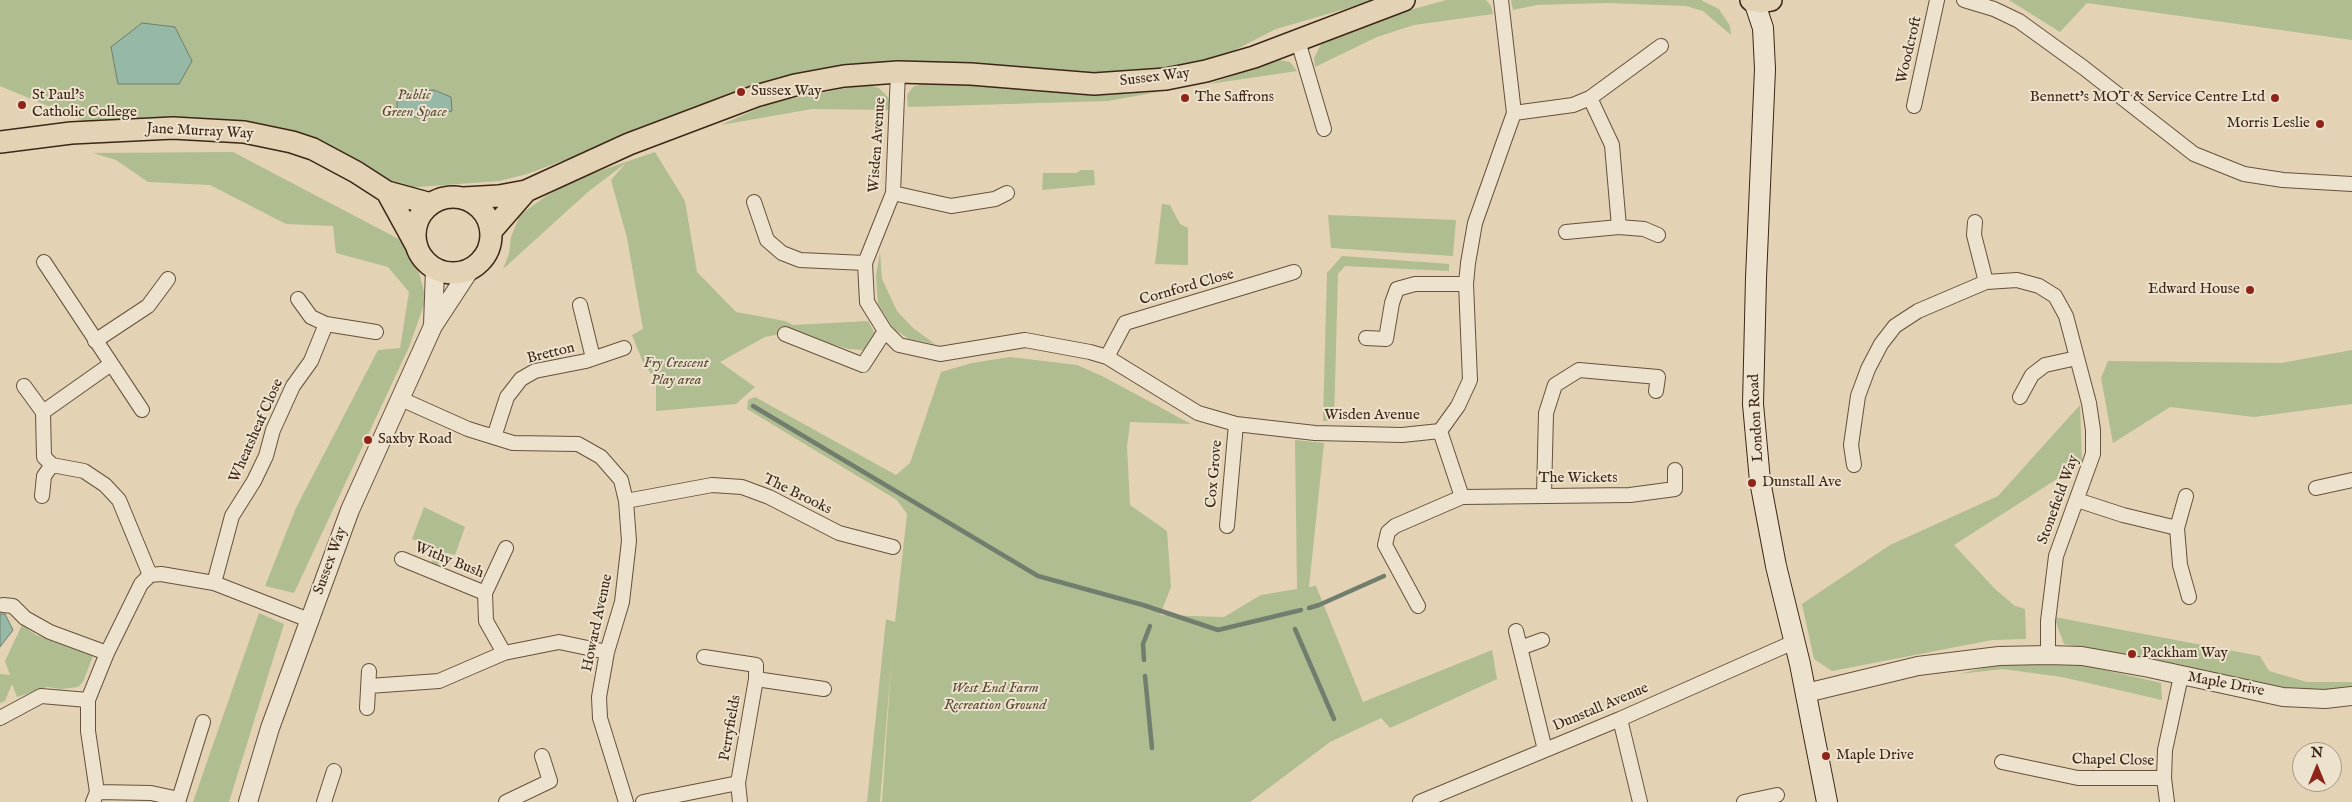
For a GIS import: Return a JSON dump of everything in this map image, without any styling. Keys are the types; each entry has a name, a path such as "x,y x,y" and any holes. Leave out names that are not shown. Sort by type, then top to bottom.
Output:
{"main road":[{"name":"Sussex Way","path":"464,198 499,196 526,191 629,144 756,96 795,85 844,76 898,72 971,74 1094,84 1142,82 1206,71 1298,41 1404,0"},
{"name":"London Road","path":"1762,0 1765,69 1756,278 1753,404 1760,481 1776,566 1806,693 1827,802"},
{"name":"Jane Murray Way","path":"0,142 72,133 173,128 244,132 292,142 313,149 356,172 387,192 431,204"},
{"name":"Sussex Way","path":"492,230 526,191"},
{"name":"Jane Murray Way","path":"387,192 416,245"},
{"path":"452,196 464,198 483,210 492,230 491,243 487,254 479,264 469,271 457,274 446,273 434,269 420,255 416,245 417,222 422,212 431,204 452,196"}],"street":[{"name":"Wisden Avenue","path":"898,72 893,192 865,263 867,302 884,332 899,345 940,354 1025,340 1108,356 1198,413 1236,424 1323,433 1402,435 1440,431 1458,406 1470,380 1466,284 1475,223 1514,113 1501,0"},
{"name":"Woodcroft","path":"1914,106 1938,0"},
{"path":"1964,0 2019,21 2084,68 2194,154 2244,174 2283,180 2352,184"},
{"path":"1298,41 1324,129"},
{"path":"1514,113 1573,105 1590,98 1661,46"},
{"path":"1590,98 1612,146 1619,227"},
{"path":"893,192 951,206 995,199 1007,192"},
{"path":"754,202 767,240 782,253 800,260 865,263"},
{"path":"1975,222 1974,235 1986,282"},
{"path":"1566,232 1619,227 1644,229 1658,235"},
{"path":"44,262 142,410"},
{"name":"Sussex Way","path":"433,326 434,269"},
{"name":"Sussex Way","path":"248,802 270,728 350,510 433,326 469,271"},
{"name":"Cornford Close","path":"1108,356 1125,323 1294,272"},
{"path":"95,341 148,306 168,279"},
{"name":"Stonefield Way","path":"1854,465 1851,445 1858,396 1868,369 1881,344 1895,326 1918,311 1986,282 2017,280 2039,286 2055,296 2066,316 2089,403 2093,430 2093,454 2056,556 2048,621 2048,654"},
{"path":"1366,338 1386,338 1392,303 1397,289 1415,284 1466,284"},
{"path":"298,299 311,317 326,324 376,332"},
{"name":"Bretton","path":"580,306 594,358"},
{"name":"Wheatsheaf Close","path":"214,583 232,516 254,482 277,421 293,386 311,361 326,324"},
{"path":"785,334 863,365 884,332"},
{"name":"Bretton","path":"494,437 507,397 520,379 535,371 568,366 624,348"},
{"path":"2020,397 2032,374 2045,365 2077,358"},
{"path":"42,412 111,364"},
{"path":"1544,494 1546,413 1556,385 1579,370 1658,377 1656,391"},
{"path":"24,386 42,412 44,458 52,466 84,471 105,486 119,500 150,575"},
{"name":"Howard Avenue","path":"400,399 468,429 513,443 578,444 601,457 621,480 626,501 628,550 622,602 607,652 600,697 600,718 626,802"},
{"name":"Cox Grove","path":"1227,526 1236,424"},
{"path":"1440,431 1462,497"},
{"path":"42,496 44,476 52,466"},
{"name":"The Wickets","path":"1418,606 1386,545 1388,532 1395,526 1462,497 1544,494 1630,495 1675,490 1675,470"},
{"path":"2316,488 2352,480"},
{"name":"The Brooks","path":"626,501 712,485 742,488 769,496 839,533 893,547"},
{"path":"2186,496 2177,528 2180,565 2189,597"},
{"path":"2077,500 2123,515 2177,528"},
{"name":"Withy Bush","path":"504,653 486,621 484,593 506,548"},
{"name":"Withy Bush","path":"402,559 484,593"},
{"path":"203,722 179,799 151,793 95,797 88,731 88,700 107,653 141,584 150,575 161,574 214,583 309,620"},
{"path":"3,605 13,606 25,618 50,632 107,653"},
{"path":"1516,631 1545,750"},
{"path":"1520,648 1542,640"},
{"path":"369,686 439,680 504,653 559,642 607,652"},
{"name":"Dunstall Avenue","path":"1420,802 1620,719 1794,642"},
{"name":"Maple Drive","path":"1806,693 1918,666 1999,656 2048,654 2082,656 2149,668 2283,697 2325,699 2352,696"},
{"name":"Perryfields","path":"704,657 756,665 756,679 738,783 740,802"},
{"path":"367,708 369,670"},
{"path":"2167,802 2164,778 2169,728 2181,676"},
{"name":"Perryfields","path":"756,679 824,689"},
{"path":"0,718 41,696 88,700"},
{"path":"1620,719 1640,802"},
{"path":"506,802 550,781 542,756"},
{"name":"Chapel Close","path":"2002,762 2078,778 2164,778"},
{"path":"324,802 334,772"},
{"name":"Perryfields","path":"643,802 738,783"},
{"path":"1744,802 1776,795"}],"green space":[{"name":"Public Green Space","path":"0,0 1376,0 1276,29 1194,71 776,81 527,174 499,181 390,189 297,141 89,123 0,86"},
{"path":"1446,0 1486,0 1491,6 1493,14 1414,25 1377,37 1315,67 1314,58 1321,44 1381,18"},
{"path":"1511,0 1701,0 1719,9 1730,26 1731,35 1703,11 1686,6 1606,3 1537,5 1513,10"},
{"path":"2009,0 2352,0 2352,40 2087,3 2060,32"},
{"path":"1278,60 1290,62 1297,71 1209,84"},
{"path":"928,82 1100,95 1158,92 1108,101 908,107 907,95 913,87"},
{"path":"867,84 879,88 890,99 890,110 812,109 721,125 770,103"},
{"path":"233,152 412,246 426,299 409,347 294,593 265,586 296,508 378,350 400,348 409,292 388,267 336,253 333,226 286,224 210,185 148,182 116,160 93,153"},
{"name":"Fry Crescent Play area","path":"655,152 685,201 697,272 736,312 785,321 793,325 868,321 875,333 873,342 865,350 848,349 791,332 765,337 720,362 755,387 736,404 656,411 656,382 642,360 632,335 643,329 627,238 611,180 626,163 589,191 503,269 509,254 511,237 520,215 546,196 576,179"},
{"path":"1081,170 1094,170 1095,185 1042,190 1043,173 1076,173"},
{"path":"1162,204 1170,205 1180,224 1188,228 1188,265 1155,264"},
{"path":"1328,215 1456,220 1453,256 1331,248"},
{"path":"880,252 882,279 897,311 913,328 935,344 909,339 894,329 878,304 876,276"},
{"path":"1342,256 1449,264 1449,271 1345,266 1338,274 1334,421 1323,421 1327,273"},
{"path":"2352,350 2352,404 2254,417 2170,407 2113,443 2101,378 2108,361 2281,363"},
{"name":"West End Farm Recreation Ground","path":"1010,357 1077,365 1102,376 1191,424 1130,422 1127,447 1130,505 1167,531 1171,587 1160,615 1224,617 1261,595 1297,589 1295,440 1324,443 1309,587 1316,586 1363,702 1492,650 1497,679 1390,728 1381,718 1330,742 1250,802 882,802 892,654 880,802 867,802 886,619 895,622 907,514 897,500 747,409 748,400 755,397 896,475 910,463 941,372 972,363"},
{"path":"2080,405 2082,463 1954,545 1996,590 2015,606 2025,609 2026,639 1992,640 1832,671 1814,659 1802,604 1890,545 1998,496"},
{"path":"424,507 465,527 455,555 443,552 435,572 429,569 437,549 412,539"},
{"path":"259,613 284,624 229,802 193,802"},
{"path":"2054,617 2260,656 2269,671 2307,682 2352,682 2352,687 2333,690 2287,689 2064,644"},
{"path":"22,625 36,635 93,656 83,682 78,687 62,689 47,687 17,697 12,684 5,701 0,703 0,674 10,675 5,661"},
{"path":"2004,663 2083,665 2161,683 2162,700 2062,677 2003,669 1959,674"}],"shaded area":[{"path":"142,23 175,27 192,61 179,84 118,84 111,47"},
{"path":"434,90 451,97 452,111 419,118 397,111 397,101 407,92"},
{"path":"0,614 5,614 13,630 0,647"}],"waterway":[{"path":"753,406 1038,576 1143,605 1218,630 1301,610"},
{"path":"1309,608 1384,576"},
{"path":"1144,660 1143,644 1150,626"},
{"path":"1295,629 1334,719"},
{"path":"1145,676 1152,748"}],"place":[{"name":"Sussex Way","path":"741,92"},
{"name":"The Saffrons","path":"1185,98"},
{"name":"Bennett's MOT & Service Centre Ltd","path":"2275,98"},
{"name":"St Paul's Catholic College","path":"22,105"},
{"name":"Morris Leslie","path":"2320,124"},
{"name":"Edward House","path":"2250,290"},
{"name":"Saxby Road","path":"368,440"},
{"name":"Dunstall Ave","path":"1752,483"},
{"name":"Packham Way","path":"2132,654"},
{"name":"Maple Drive","path":"1826,756"}]}
